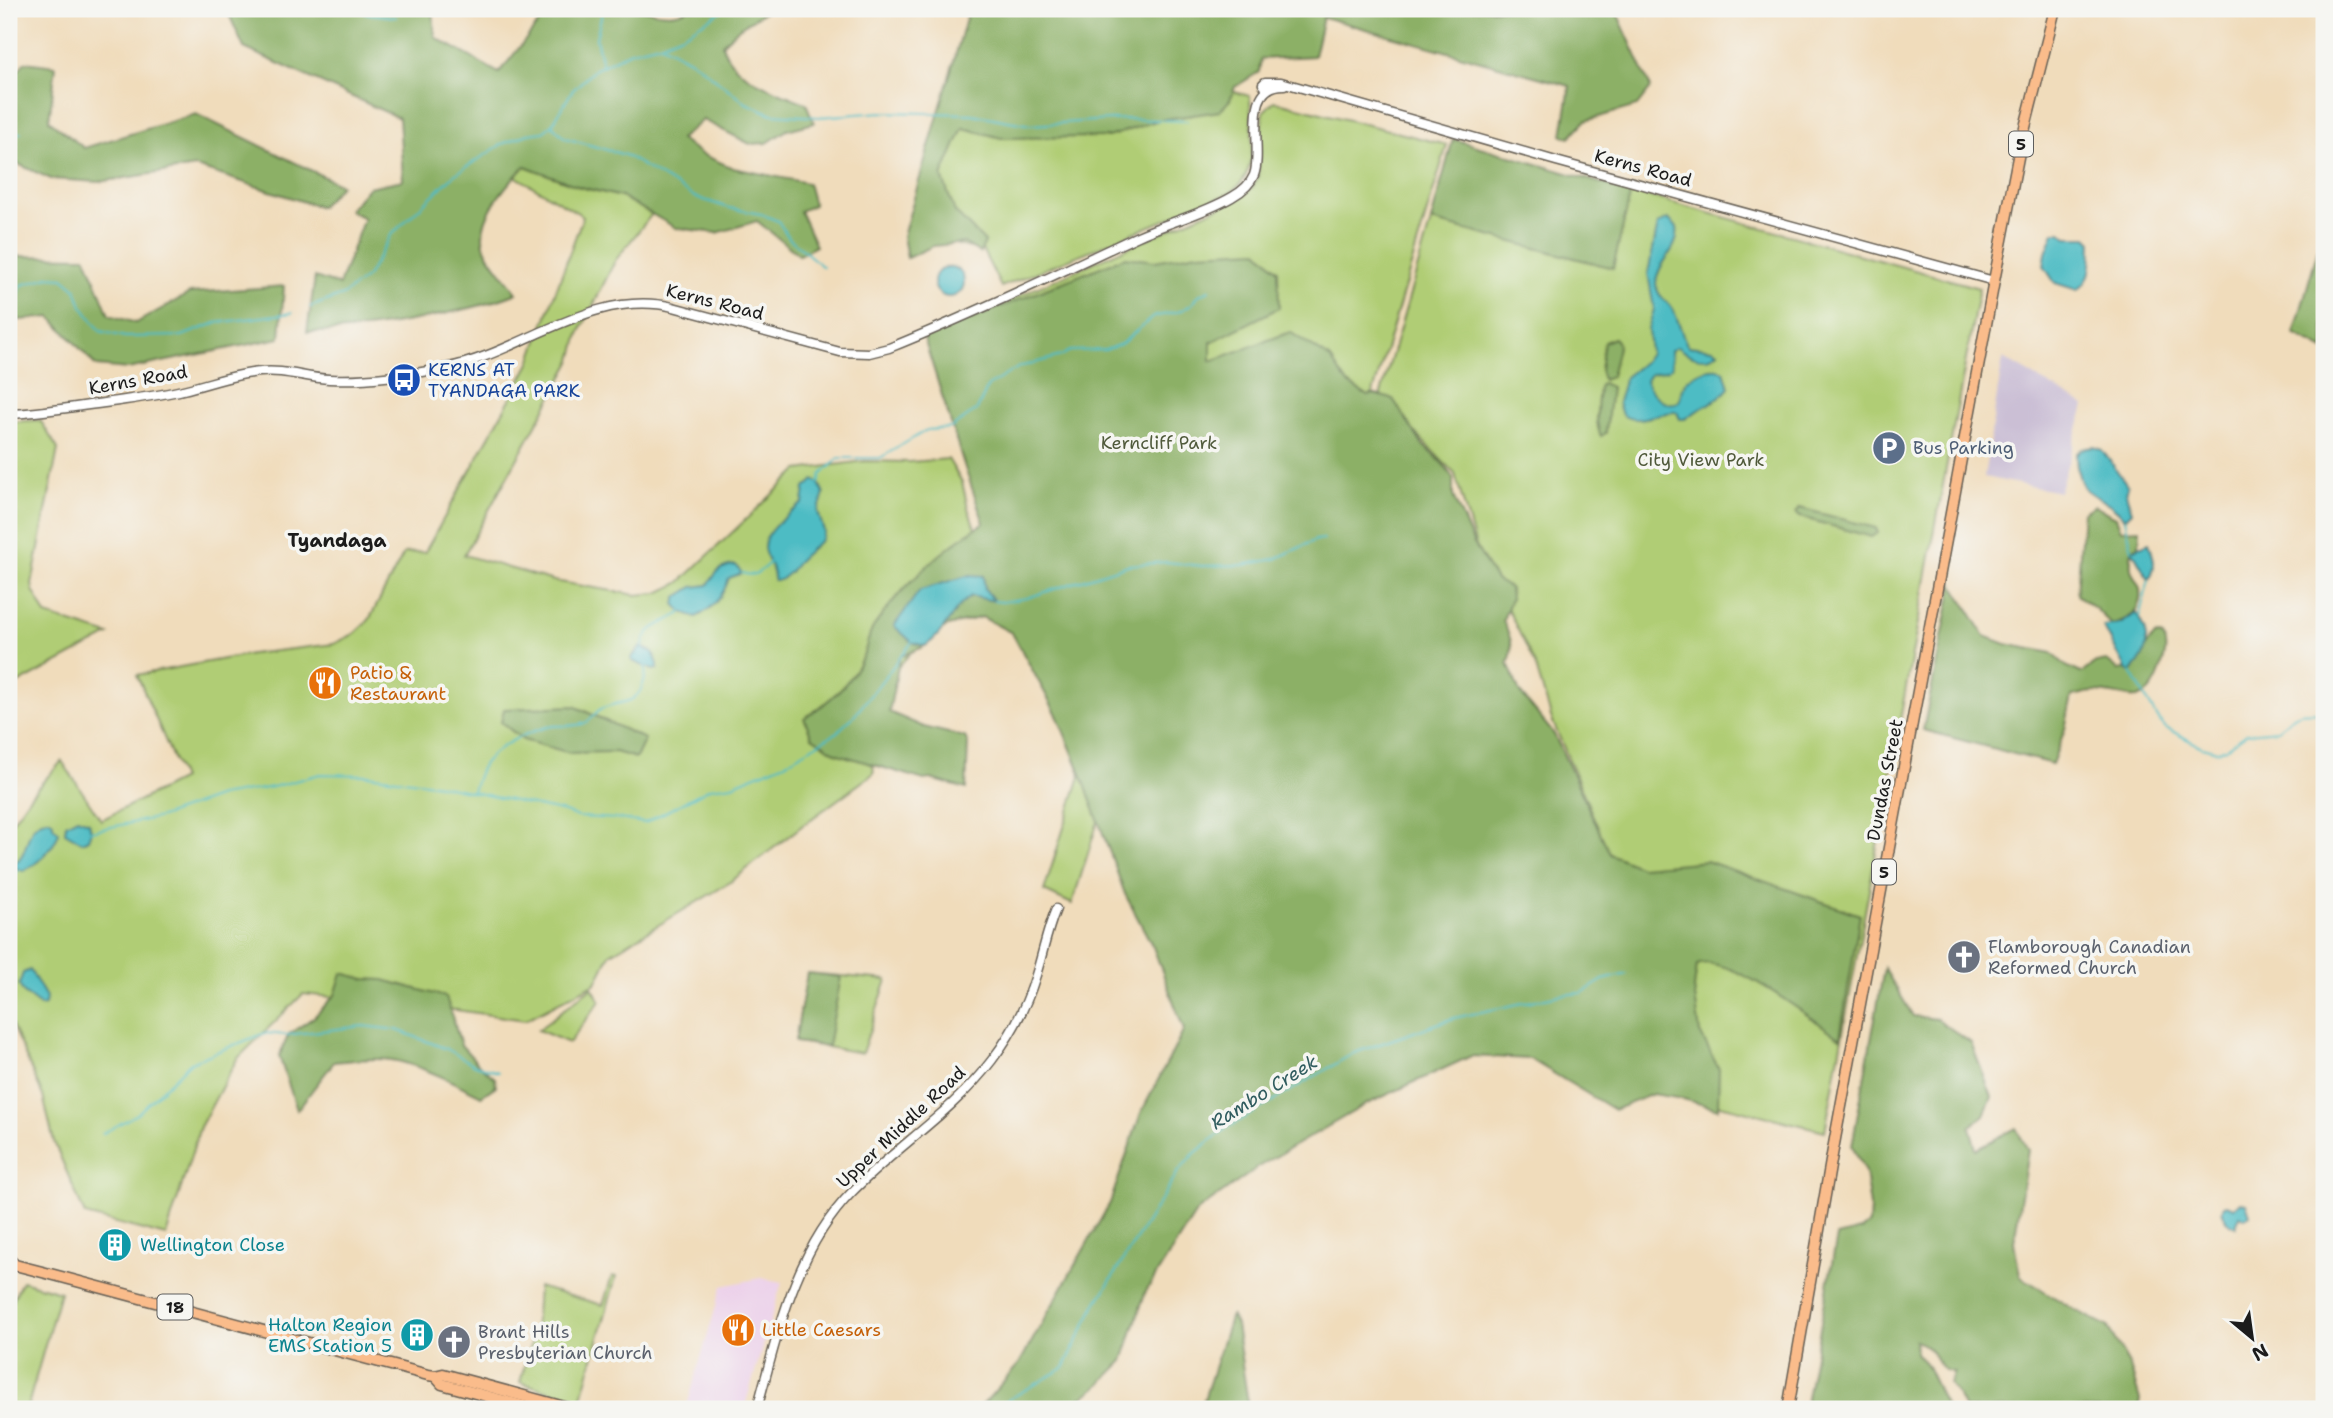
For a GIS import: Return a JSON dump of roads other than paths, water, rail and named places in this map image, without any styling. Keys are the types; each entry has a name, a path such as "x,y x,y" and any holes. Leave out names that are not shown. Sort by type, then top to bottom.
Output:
{"main road":[{"name":"5","path":"1994,281 2020,147 2055,9"},
{"name":"Dundas Street","path":"1788,1409 1832,1155 1994,281"},
{"name":"18","path":"11,1263 435,1376 443,1374 572,1409"},
{"name":"18","path":"435,1376 442,1384 534,1409"}],"street":[{"name":"Kerns Road","path":"9,414 159,395 261,372 289,372 330,379 446,368 591,312 617,305 645,303 673,307 840,352 869,353 889,348 1232,197 1246,187 1256,170 1258,114 1265,86 1284,85 1994,281"},
{"name":"Upper Middle Road","path":"757,1409 796,1278 822,1230 850,1194 950,1105 992,1060 1029,993 1056,909"}],"water":[{"path":"1668,219 1677,227 1677,235 1676,242 1657,275 1658,291 1673,310 1688,346 1718,352 1703,358 1692,356 1677,347 1671,351 1672,367 1650,374 1646,380 1655,395 1668,403 1679,402 1687,381 1708,370 1724,371 1729,387 1721,396 1685,419 1680,419 1677,412 1642,419 1629,418 1622,415 1618,402 1625,377 1644,362 1650,353 1648,329 1654,309 1648,273 1658,224"},
{"path":"2054,232 2061,232 2067,237 2087,237 2092,242 2089,275 2077,290 2055,283 2044,266"},
{"path":"949,267 955,268 963,276 963,288 955,296 949,297 943,296 935,288 934,282 935,276 943,268"},
{"path":"2094,447 2102,450 2128,486 2126,493 2132,512 2125,519 2116,509 2086,489 2081,482 2076,454 2082,449"},
{"path":"814,480 819,483 824,494 818,512 824,531 821,540 790,572 780,580 774,580 764,548 765,541 779,522 803,503 805,488"},
{"path":"2149,543 2154,562 2149,580 2132,550"},
{"path":"736,565 742,573 729,578 717,602 702,614 696,617 682,612 675,604 677,597 693,587 708,585 719,570"},
{"path":"970,575 983,576 985,589 994,601 971,596 958,608 938,635 925,646 912,642 894,626 920,590"},
{"path":"2136,613 2144,629 2146,643 2138,665 2131,672 2126,669 2103,626 2121,624"},
{"path":"641,647 653,652 658,669 653,670 632,661 631,658"},
{"path":"77,818 89,822 91,831 88,839 82,842 65,832 66,824"},
{"path":"49,819 59,832 54,844 28,868 23,871 16,868 14,864 22,855 33,828"},
{"path":"30,970 46,997 45,1005 41,1006 24,993 19,985 23,973"},
{"path":"2240,1202 2246,1203 2250,1215 2245,1218 2239,1216 2236,1227 2229,1223 2222,1211 2224,1206 2234,1208"}],"waterway":[{"path":"197,9 236,15 279,9"},
{"path":"354,9 396,17"},
{"path":"602,65 596,38 603,9"},
{"path":"310,307 343,295 367,277 391,235 454,175 502,144 528,134 543,132 552,125 572,91 594,70 631,51 660,44 684,34 725,9"},
{"path":"660,44 695,63 746,103 772,114 819,117 881,112 972,114 1030,125 1126,119 1187,121"},
{"path":"553,126 565,138 625,155 695,197 778,221 789,238 823,267"},
{"path":"9,132 21,133"},
{"path":"9,304 15,302 22,285 48,277 63,278 76,289 82,306 100,331 125,337 182,336 216,323 292,313"},
{"path":"819,483 821,475 839,458 880,458 927,430 951,428 977,410 988,386 1019,367 1070,351 1105,350 1121,344 1153,317 1181,311 1192,304 1197,296 1209,290"},
{"path":"2125,519 2132,550"},
{"path":"994,601 1027,598 1128,565 1167,562 1202,566 1243,565 1275,559 1324,539"},
{"path":"742,573 754,574 770,562"},
{"path":"2139,617 2149,580"},
{"path":"643,647 645,639 653,629 682,612"},
{"path":"91,831 161,817 220,796 273,787 320,774 368,775 440,785 578,817 645,823 710,788 732,785 785,763 836,733 855,715 912,642"},
{"path":"473,791 484,764 506,744 547,727 585,723 601,709 634,698 644,682 645,666"},
{"path":"2131,672 2157,718 2166,728 2202,747 2217,751 2247,733 2278,730 2298,714 2324,713"},
{"path":"9,877 19,870"},
{"name":"Rambo Creek","path":"992,1409 1064,1368 1094,1307 1178,1172 1194,1154 1224,1130 1354,1053 1454,1018 1559,995 1582,993 1603,980 1627,974"},
{"path":"102,1134 137,1114 191,1062 265,1033 286,1035 363,1026 397,1030 447,1049 475,1065 498,1072"}],"place":[{"name":"KERNS AT TYANDAGA PARK","path":"404,380"},
{"name":"Bus Parking","path":"1889,448"},
{"name":"Patio & Restaurant","path":"325,683"},
{"name":"Flamborough Canadian Reformed Church","path":"1964,957"},
{"name":"Wellington Close","path":"115,1245"},
{"name":"Little Caesars","path":"738,1330"},
{"name":"Halton Region EMS Station 5","path":"417,1335"},
{"name":"Brant Hills Presbyterian Church","path":"454,1342"}],"district":[{"name":"Tyandaga","path":"337,540"}],"park label":[{"name":"Kerncliff Park","path":"1159,443"},
{"name":"City View Park","path":"1701,460"}]}
